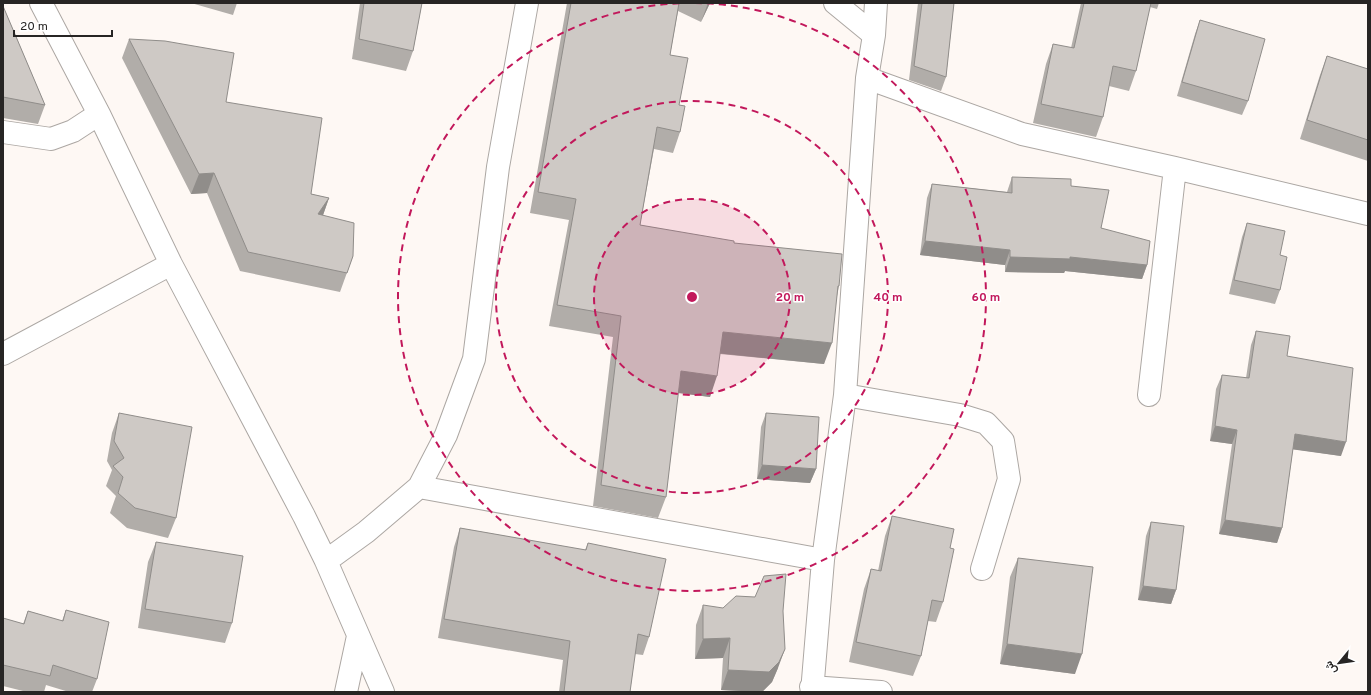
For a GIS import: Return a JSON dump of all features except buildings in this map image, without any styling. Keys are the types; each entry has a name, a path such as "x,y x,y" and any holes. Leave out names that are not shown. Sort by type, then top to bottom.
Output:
{"street":[{"path":"40,3 99,114 171,264 304,516 326,561 383,692"},
{"path":"326,561 366,532 419,487 446,435 474,359 498,167 527,3"},
{"path":"835,3 874,35"},
{"path":"876,3 874,35 867,78 845,396 823,560 812,689 881,692"},
{"path":"867,78 1022,134 1368,214"},
{"path":"3,132 51,139 73,131 99,114"},
{"path":"1149,395 1174,168"},
{"path":"3,354 171,264"},
{"path":"845,396 960,415 986,423 1003,441 1009,479 982,569"},
{"path":"419,487 823,560"},
{"path":"346,692 358,636"}]}
